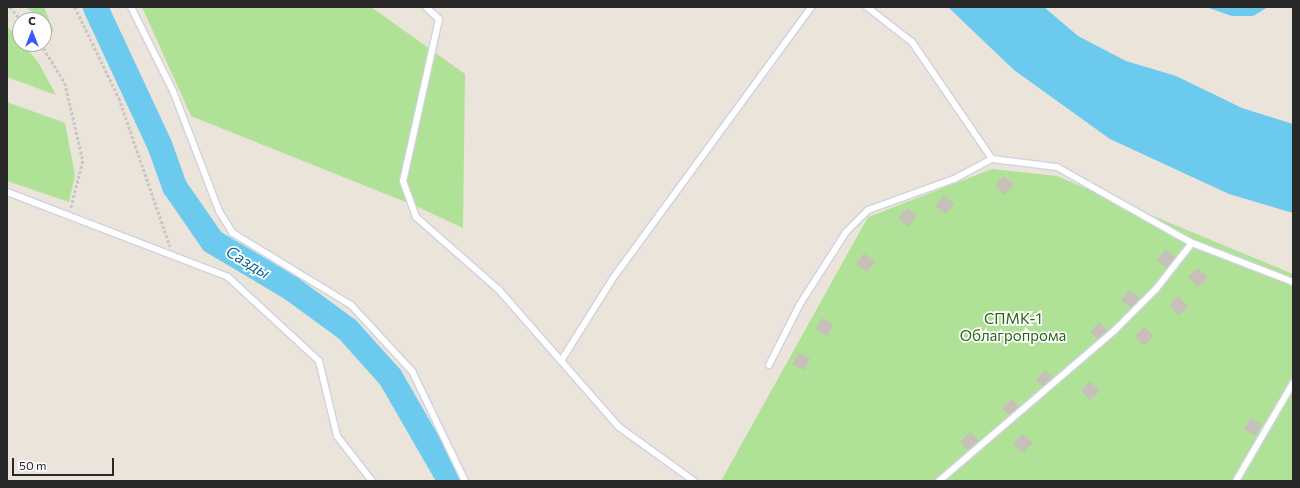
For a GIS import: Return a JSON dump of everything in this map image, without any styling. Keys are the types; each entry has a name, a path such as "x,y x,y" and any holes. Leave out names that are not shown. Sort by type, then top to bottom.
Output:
{"lane":[{"path":"131,7 173,91 219,211 233,233 351,305 412,371 465,481"},
{"path":"426,7 439,19 403,181 416,218 498,290 619,427 694,481"},
{"path":"561,361 613,278 811,7"},
{"path":"867,7 912,42 992,159"},
{"path":"769,365 800,304 846,232 868,210 954,179 992,159 1057,166 1192,243 1293,282"},
{"path":"7,192 70,214 228,277 319,361 337,436 372,481"},
{"path":"939,481 1115,330 1156,289 1192,243"},
{"path":"1236,481 1293,383"}],"path":[{"path":"75,7 119,98 174,256"},
{"path":"46,52 65,83 83,161 70,214"}],"green space":[{"path":"26,7 44,7 46,12 33,12"},
{"path":"142,7 371,7 465,74 463,228 418,207 191,116"},
{"path":"7,26 12,32 12,52 29,52 38,62 56,95 7,77"},
{"path":"7,102 65,123 75,175 69,202 7,181"},
{"name":"СПМК-1 Облагропрома","path":"992,169 1057,176 1293,274 1293,481 721,481 868,217"}],"water":[{"path":"948,7 1044,7 1078,36 1126,61 1176,76 1242,108 1293,124 1293,213 1229,194 1110,139 1014,70"},
{"path":"1206,7 1268,7 1253,16 1232,16"}],"building":[{"path":"1003,176 1014,184 1005,195 995,186"},
{"path":"944,195 954,204 946,214 935,206"},
{"path":"907,208 917,216 908,227 898,218"},
{"path":"1166,249 1175,257 1167,268 1157,260"},
{"path":"864,253 875,261 867,272 856,264"},
{"path":"1198,268 1208,277 1198,287 1188,277"},
{"path":"1130,290 1140,298 1131,308 1121,300"},
{"path":"1178,296 1188,306 1179,315 1169,306"},
{"path":"821,318 833,324 828,336 816,330"},
{"path":"1099,322 1108,330 1098,339 1090,332"},
{"path":"1144,327 1154,336 1144,346 1135,336"},
{"path":"798,353 810,358 805,370 792,365"},
{"path":"1045,370 1053,377 1043,386 1036,380"},
{"path":"1090,381 1100,391 1090,400 1081,391"},
{"path":"1011,399 1019,406 1009,415 1002,409"},
{"path":"1250,418 1262,424 1255,436 1244,429"},
{"path":"970,432 979,441 968,450 960,442"},
{"path":"1023,434 1033,443 1023,453 1013,443"}],"waterway":[{"name":"Сазды","path":"95,7 159,144 174,186 212,241 291,288 347,329 390,377 450,481"}]}
